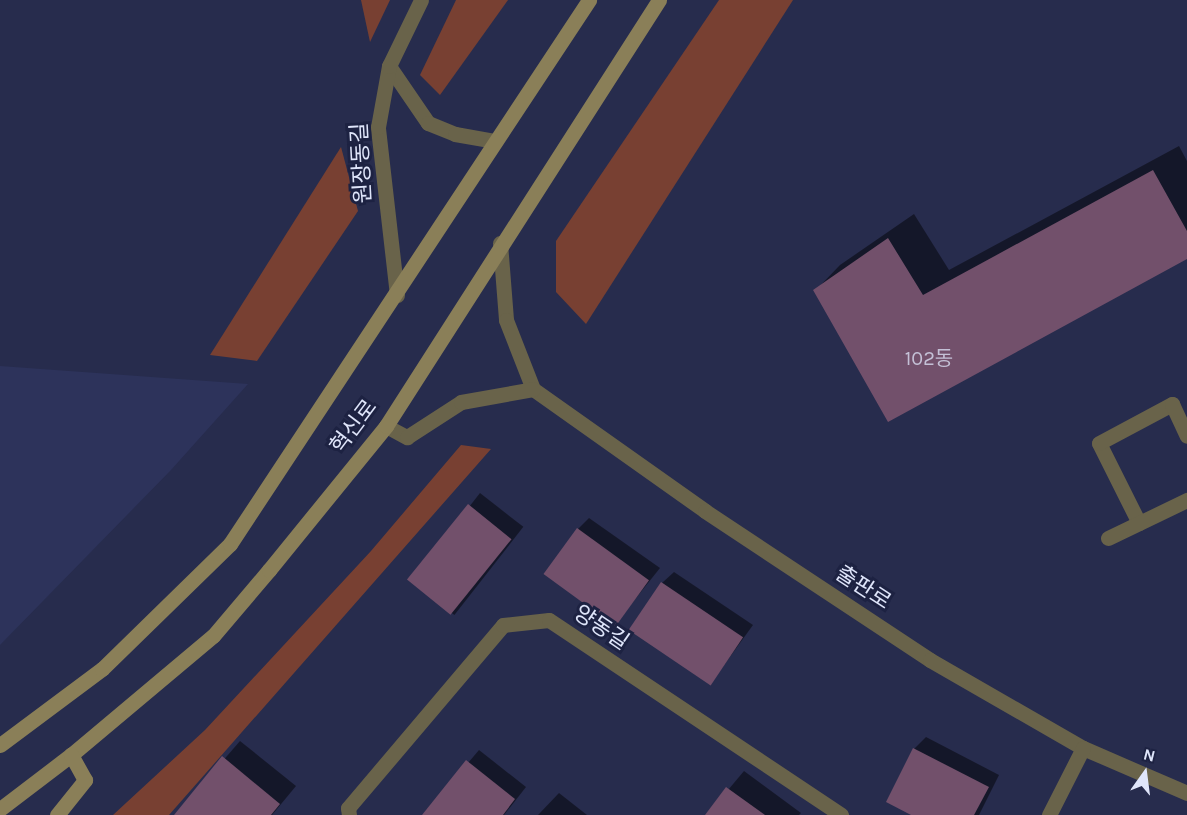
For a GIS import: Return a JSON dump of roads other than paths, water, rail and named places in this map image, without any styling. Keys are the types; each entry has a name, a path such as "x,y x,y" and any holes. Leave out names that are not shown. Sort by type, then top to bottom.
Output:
{"main road":[{"name":"혁신로","path":"0,745 102,669 230,544 397,295 495,141 589,0"},
{"name":"혁신로","path":"0,809 71,755 213,636 386,426 500,243 658,0"},
{"path":"57,815 85,780 71,755"}],"street":[{"name":"원장동길","path":"397,295 378,127 389,66 421,0"},
{"path":"389,66 428,123 455,134 495,141"},
{"path":"386,426 407,437 461,402 533,389 506,320 500,243"},
{"name":"출판로","path":"533,389 705,511 930,660 1083,748 1187,793"},
{"path":"1139,523 1099,443 1172,404 1187,436"},
{"path":"1108,538 1187,500"},
{"name":"양동길","path":"349,815 348,808 503,625 549,620 841,815"},
{"path":"1049,815 1083,748"}]}
